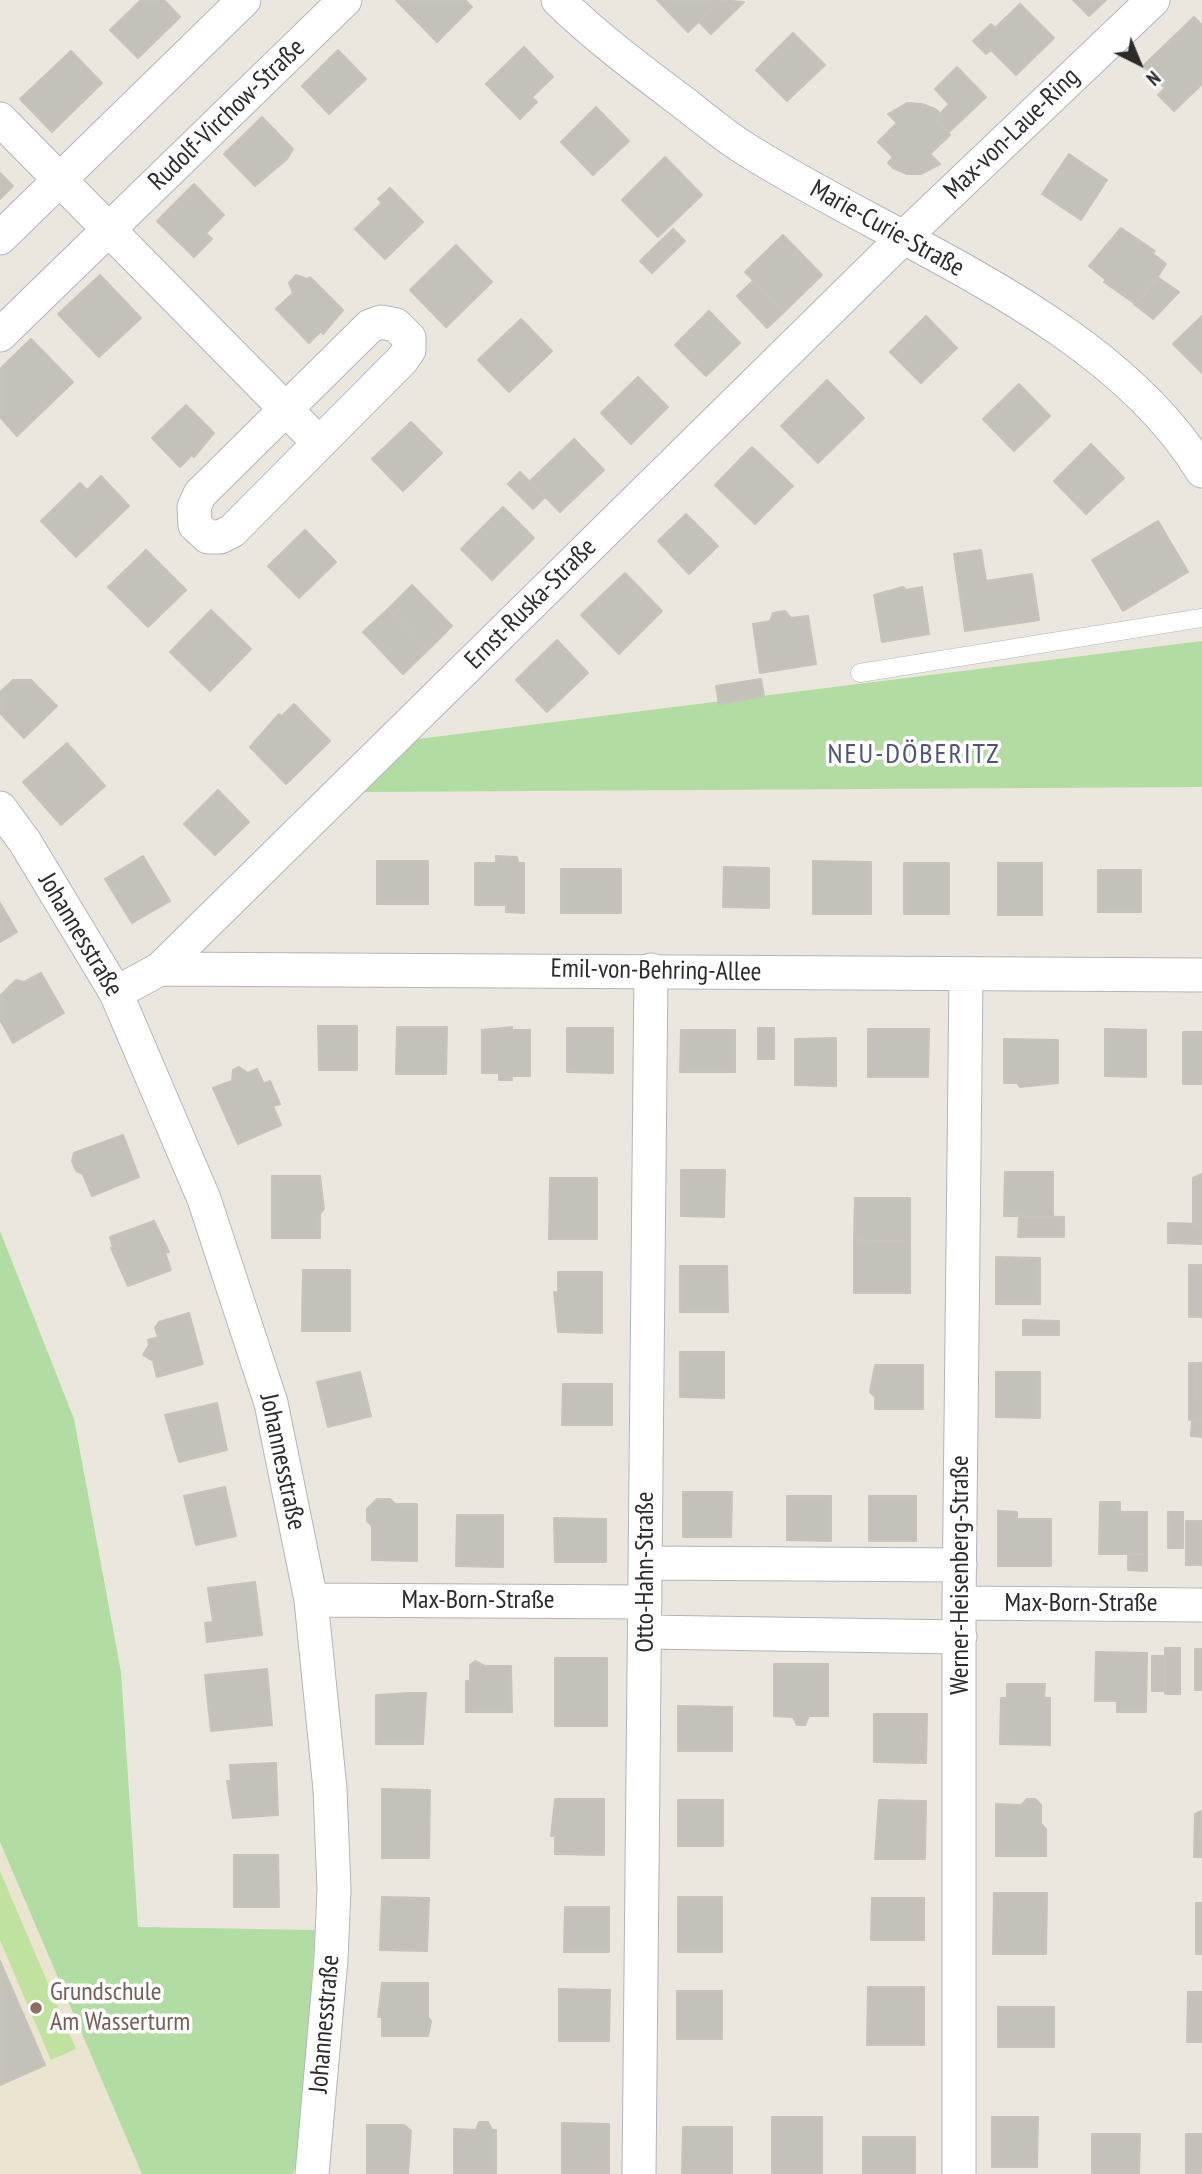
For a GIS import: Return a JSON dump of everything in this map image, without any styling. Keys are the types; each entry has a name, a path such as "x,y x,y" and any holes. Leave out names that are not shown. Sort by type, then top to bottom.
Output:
{"street":[{"path":"0,238 244,0"},
{"name":"Rudolf-Virchow-Straße","path":"0,335 345,0"},
{"name":"Marie-Curie-Straße","path":"558,0 590,32 743,147 902,239 1006,295 1110,365 1184,442 1202,471"},
{"name":"Max-von-Laue-Ring","path":"902,239 1153,0"},
{"path":"0,119 319,443"},
{"name":"Ernst-Ruska-Straße","path":"160,969 902,239"},
{"path":"381,322 396,325 410,338 410,350 232,531 220,537 208,537 195,525 194,507 200,494 285,411 370,326 381,322"},
{"name":"Johannesstraße","path":"0,808 24,842 116,993 204,1199 271,1403 311,1600 330,1789 334,1890 331,1959 312,2174"},
{"name":"Emil-von-Behring-Allee","path":"116,993 160,969 651,970 966,976 1202,975"},
{"name":"Otto-Hahn-Straße","path":"639,2174 651,970"},
{"name":"Werner-Heisenberg-Straße","path":"959,2174 960,1565 966,976"},
{"path":"646,1563 960,1565"},
{"name":"Max-Born-Straße","path":"311,1600 960,1637"},
{"name":"Max-Born-Straße","path":"960,1603 1202,1605"}],"lane":[{"path":"860,673 1202,618"}],"shaded area":[{"name":"Grundschule Am Wasserturm","path":"0,1842 142,2174 0,2174"}],"green space":[{"path":"1202,641 1202,787 364,792 418,739"},
{"path":"0,1231 74,1419 121,1672 138,1927 315,1930 301,2143 293,2174 142,2174 0,1842"},
{"path":"0,1871 76,2049 51,2060 0,1940"}],"building":[{"path":"141,0 164,0 180,17 138,58 110,30"},
{"path":"396,0 465,0 472,7 437,42"},
{"path":"657,0 722,0 688,32"},
{"path":"722,0 744,2 711,34 699,22"},
{"path":"1073,0 1106,0 1089,16"},
{"path":"1020,4 1054,38 1016,75 991,50 986,54 973,41 991,24 995,28"},
{"path":"1194,17 1202,25 1202,84 1174,111 1158,95 1165,88 1143,66"},
{"path":"793,33 825,65 787,101 756,70"},
{"path":"524,47 553,77 532,97 537,102 520,119 486,84"},
{"path":"338,50 366,79 329,114 302,86"},
{"path":"71,51 102,83 52,132 20,99"},
{"path":"957,67 986,97 948,133 935,120 949,104 935,89"},
{"path":"907,103 922,104 935,109 941,114 935,120 950,135 930,154 940,164 921,174 907,174 893,168 888,163 893,157 878,142 897,123 888,114"},
{"path":"596,107 629,141 593,175 561,142"},
{"path":"262,117 293,149 287,159 255,186 224,154"},
{"path":"1069,154 1107,180 1081,220 1042,194"},
{"path":"665,157 702,195 658,237 622,200"},
{"path":"0,173 13,186 0,199"},
{"path":"194,184 224,215 206,233 212,239 194,257 157,221"},
{"path":"390,188 423,222 385,259 355,229 382,203 378,199"},
{"path":"1121,228 1155,251 1152,253 1166,264 1148,291 1134,303 1104,282 1106,280 1089,266"},
{"path":"673,229 685,241 652,273 640,261"},
{"path":"783,235 822,275 784,312 745,272"},
{"path":"456,245 492,282 446,327 410,290"},
{"path":"100,275 141,318 99,357 58,314"},
{"path":"296,275 307,279 310,277 343,310 323,334 321,331 309,343 276,309 293,293 289,283"},
{"path":"1159,278 1179,292 1153,319 1134,304"},
{"path":"753,281 784,312 767,328 737,296"},
{"path":"709,311 740,343 706,376 675,345"},
{"path":"926,316 957,348 921,383 890,352"},
{"path":"1202,316 1202,373 1173,344"},
{"path":"521,319 552,351 509,392 478,360"},
{"path":"31,339 73,382 17,436 0,417 0,369"},
{"path":"638,377 668,407 631,444 601,413"},
{"path":"827,380 864,418 818,463 781,426"},
{"path":"1019,384 1050,416 1014,451 983,419"},
{"path":"186,405 214,433 194,457 192,455 180,467 152,438"},
{"path":"411,422 442,453 403,491 372,459"},
{"path":"574,439 604,470 560,512 530,481"},
{"path":"1091,444 1124,478 1086,514 1054,481"},
{"path":"752,447 793,486 755,524 715,485"},
{"path":"520,472 545,497 533,509 508,484"},
{"path":"101,476 129,506 76,557 41,521 80,483 87,490"},
{"path":"503,507 534,538 492,580 461,549"},
{"path":"686,514 718,546 689,574 658,541"},
{"path":"1158,521 1188,572 1123,611 1092,560"},
{"path":"305,530 336,562 299,598 268,566"},
{"path":"146,550 186,590 148,627 108,587"},
{"path":"981,550 986,581 1032,574 1039,620 965,631 954,554"},
{"path":"625,573 662,611 619,654 581,615"},
{"path":"412,585 452,626 428,650 388,609"},
{"path":"903,587 906,590 922,587 929,634 882,642 874,595"},
{"path":"388,609 428,650 403,674 363,632"},
{"path":"211,610 251,649 210,691 170,652"},
{"path":"785,611 791,618 808,616 816,664 760,673 753,624 770,621 773,613"},
{"path":"557,640 588,673 547,712 516,680"},
{"path":"761,679 764,696 719,704 716,686"},
{"path":"13,680 31,680 57,706 24,738 0,713 0,692"},
{"path":"294,704 330,741 286,784 250,747 279,714 282,716"},
{"path":"67,743 105,786 61,825 23,782"},
{"path":"218,790 249,822 215,855 184,824"},
{"path":"143,856 170,901 132,923 105,879"},
{"path":"496,856 517,857 518,863 524,863 524,913 506,912 506,905 475,905 475,863 496,863"},
{"path":"377,861 428,861 428,904 377,904"},
{"path":"813,861 871,862 871,914 813,914"},
{"path":"904,863 949,863 949,914 904,914"},
{"path":"998,863 1042,863 1042,915 998,915"},
{"path":"724,867 769,868 769,908 723,907"},
{"path":"561,869 621,869 621,913 561,913"},
{"path":"1098,870 1141,870 1141,912 1098,912"},
{"path":"0,903 17,932 0,942"},
{"path":"41,973 64,1013 13,1043 0,1020 0,996 16,980 24,982"},
{"path":"318,1026 357,1026 357,1070 319,1070"},
{"path":"397,1027 447,1027 446,1074 396,1074"},
{"path":"512,1027 512,1030 530,1030 530,1076 512,1076 512,1080 499,1080 499,1073 482,1073 482,1030"},
{"path":"567,1028 613,1028 613,1073 567,1072"},
{"path":"758,1028 774,1028 774,1059 758,1059"},
{"path":"868,1029 929,1029 928,1077 868,1077"},
{"path":"1105,1029 1146,1030 1146,1077 1105,1076"},
{"path":"681,1030 735,1030 735,1072 680,1072"},
{"path":"1183,1032 1202,1032 1202,1084 1183,1084"},
{"path":"836,1038 836,1086 795,1085 795,1039"},
{"path":"1004,1039 1058,1040 1058,1083 1020,1087 1017,1083 1004,1083"},
{"path":"239,1067 248,1073 257,1069 264,1084 270,1081 280,1104 273,1106 281,1125 238,1144 213,1088 232,1081 233,1070"},
{"path":"123,1135 139,1177 92,1196 83,1174 76,1171 72,1161 74,1153"},
{"path":"681,1170 725,1170 724,1217 681,1216"},
{"path":"1005,1172 1053,1172 1053,1217 1004,1216"},
{"path":"1202,1174 1202,1224 1193,1224 1193,1178"},
{"path":"272,1176 320,1176 324,1209 320,1214 320,1238 272,1238"},
{"path":"550,1178 597,1178 597,1239 549,1239"},
{"path":"855,1198 910,1198 910,1241 854,1240"},
{"path":"1019,1216 1064,1217 1064,1237 1018,1237"},
{"path":"154,1221 169,1252 165,1253 171,1270 128,1286 111,1248 110,1237"},
{"path":"1168,1223 1202,1224 1202,1244 1168,1243"},
{"path":"854,1240 910,1241 910,1293 854,1293"},
{"path":"996,1257 1040,1258 1040,1304 996,1304"},
{"path":"1189,1265 1202,1265 1202,1317 1189,1317"},
{"path":"680,1266 727,1266 728,1312 680,1312"},
{"path":"303,1270 350,1270 350,1331 302,1331"},
{"path":"558,1272 602,1272 602,1333 558,1332 554,1292 558,1292"},
{"path":"189,1313 203,1364 157,1377 153,1361 143,1355 149,1345 148,1340 158,1337 155,1328 159,1322"},
{"path":"1023,1320 1059,1321 1059,1335 1023,1335"},
{"path":"680,1352 724,1352 724,1398 680,1397"},
{"path":"1189,1363 1196,1363 1196,1396 1189,1396"},
{"path":"1196,1363 1202,1363 1202,1420 1189,1420 1189,1396 1196,1396"},
{"path":"875,1365 923,1365 923,1409 875,1409 875,1397 870,1392"},
{"path":"360,1372 371,1416 328,1427 317,1382"},
{"path":"996,1372 1040,1372 1040,1418 996,1417"},
{"path":"563,1384 612,1384 612,1425 562,1425"},
{"path":"217,1403 227,1450 179,1462 165,1415"},
{"path":"1192,1420 1202,1420 1202,1437 1191,1436"},
{"path":"225,1487 236,1536 196,1545 184,1496"},
{"path":"683,1492 732,1492 731,1537 683,1537"},
{"path":"787,1496 831,1496 831,1541 787,1540"},
{"path":"869,1496 916,1496 916,1541 869,1541"},
{"path":"377,1499 390,1499 395,1504 417,1504 417,1561 372,1560 372,1526 367,1521 367,1509"},
{"path":"1100,1502 1120,1502 1120,1512 1147,1512 1147,1554 1099,1554"},
{"path":"998,1511 1017,1512 1017,1519 1051,1519 1051,1566 998,1566"},
{"path":"1168,1512 1183,1512 1183,1548 1168,1548"},
{"path":"457,1515 503,1515 503,1567 456,1566"},
{"path":"554,1518 606,1519 606,1562 555,1562"},
{"path":"1186,1521 1202,1521 1202,1565 1186,1565"},
{"path":"1128,1554 1147,1554 1147,1571 1128,1570"},
{"path":"255,1582 262,1635 207,1642 205,1623 213,1622 208,1588"},
{"path":"1165,1648 1180,1648 1180,1694 1165,1694"},
{"path":"1195,1649 1202,1649 1202,1690 1195,1690"},
{"path":"1096,1652 1147,1653 1146,1712 1117,1712 1117,1701 1095,1701"},
{"path":"1152,1656 1165,1656 1165,1691 1152,1691"},
{"path":"555,1658 607,1658 607,1726 555,1726"},
{"path":"475,1661 485,1666 511,1666 512,1712 466,1712 466,1681 470,1681 470,1665"},
{"path":"774,1664 828,1664 828,1716 809,1716 805,1725 797,1725 793,1717 774,1716"},
{"path":"267,1669 272,1725 211,1731 205,1675"},
{"path":"1007,1684 1045,1684 1044,1698 1050,1698 1050,1745 1000,1744 1001,1698 1007,1698"},
{"path":"426,1693 423,1744 376,1744 376,1695"},
{"path":"678,1706 732,1707 732,1751 678,1751"},
{"path":"874,1714 927,1714 926,1763 874,1762"},
{"path":"276,1763 278,1815 233,1818 227,1781 231,1781 230,1765"},
{"path":"382,1789 430,1790 429,1858 382,1858"},
{"path":"555,1799 604,1799 604,1855 555,1854 555,1836 551,1836"},
{"path":"1027,1799 1035,1799 1041,1805 1041,1824 1046,1829 1046,1856 996,1856 996,1804 1021,1805"},
{"path":"678,1800 723,1800 723,1846 678,1846"},
{"path":"879,1800 926,1801 925,1859 875,1859"},
{"path":"1201,1811 1202,1857 1194,1857 1195,1814"},
{"path":"234,1855 278,1855 279,1907 234,1907"},
{"path":"994,1893 1047,1893 1046,1954 993,1954"},
{"path":"382,1897 429,1898 427,1951 380,1950"},
{"path":"678,1897 722,1897 722,1952 678,1952"},
{"path":"872,1898 924,1898 924,1940 871,1940"},
{"path":"1196,1903 1202,1903 1202,1954 1196,1954"},
{"path":"565,1907 609,1907 609,1952 564,1952"},
{"path":"0,1961 45,2065 0,2085"},
{"path":"382,1983 428,1983 428,2017 431,2021 428,2036 382,2036 382,2017 378,2017"},
{"path":"868,1987 924,1987 924,2045 867,2045"},
{"path":"559,1989 610,1990 609,2041 559,2041"},
{"path":"677,1991 722,1991 722,2039 677,2039"},
{"path":"1188,1992 1202,1992 1202,2042 1187,2042"},
{"path":"998,2007 1054,2007 1054,2047 998,2047"},
{"path":"772,2117 822,2117 822,2174 772,2174"},
{"path":"992,2117 1038,2117 1037,2167 992,2167"},
{"path":"479,2122 488,2122 492,2130 496,2130 496,2174 454,2174 454,2129 476,2130"},
{"path":"562,2123 609,2124 609,2174 562,2174"},
{"path":"367,2125 404,2125 411,2131 408,2174 367,2174"},
{"path":"683,2127 732,2127 732,2174 682,2174"},
{"path":"1092,2134 1140,2134 1139,2174 1092,2174"},
{"path":"1186,2134 1202,2134 1202,2174 1186,2174"},
{"path":"863,2137 915,2137 915,2174 863,2174"}],"place":[{"name":"Grundschule Am Wasserturm","path":"36,2008"}],"district":[{"name":"NEU-DÖBERITZ","path":"914,755"}]}
